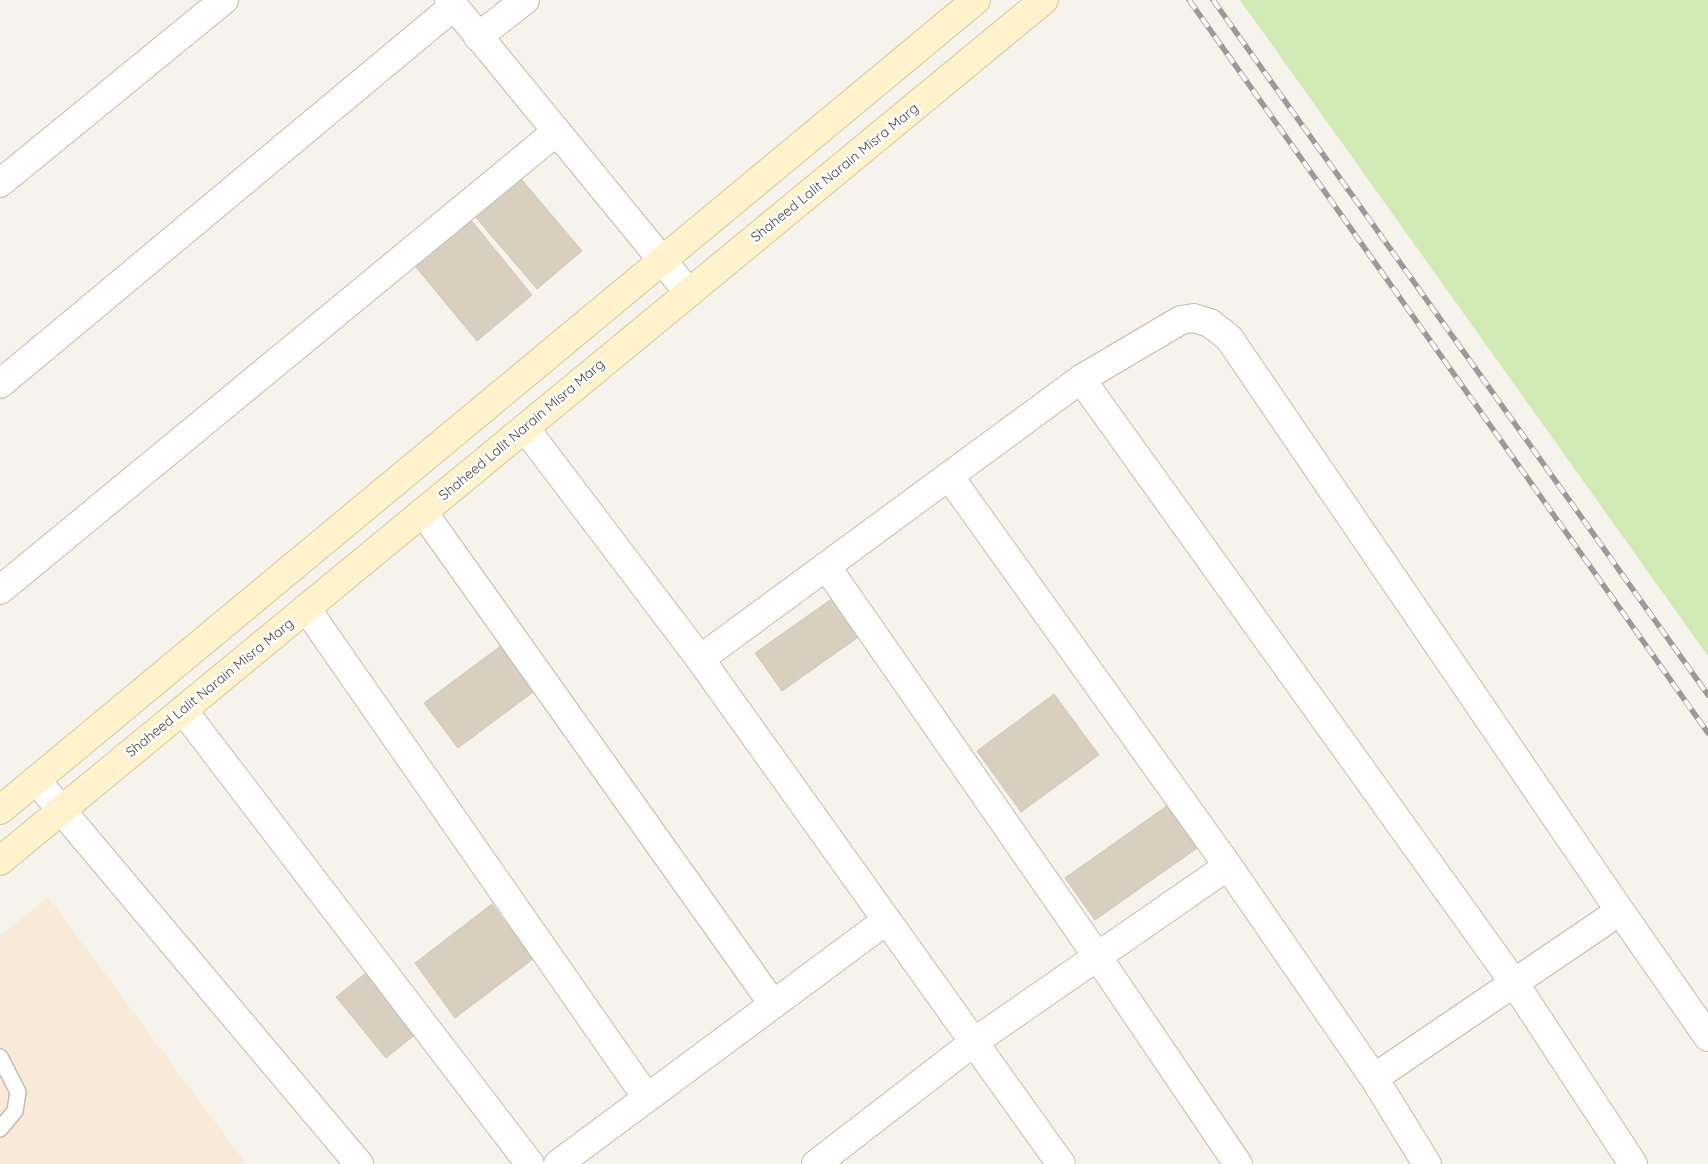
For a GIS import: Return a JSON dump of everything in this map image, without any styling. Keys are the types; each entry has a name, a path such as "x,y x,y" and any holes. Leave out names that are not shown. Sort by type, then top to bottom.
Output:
{"street":[{"path":"0,184 224,0"},
{"path":"478,38 525,0"},
{"path":"0,810 976,0"},
{"name":"Shaheed Lalit Narain Misra Marg","path":"0,861 1044,0"},
{"path":"0,384 451,3 689,293"},
{"path":"0,590 556,132"},
{"path":"700,659 1081,379 1181,320 1194,318 1210,322 1229,338 1708,1037"},
{"path":"1081,379 1514,984 1633,1164"},
{"path":"525,428 700,659 1061,1164"},
{"path":"949,476 1228,866 1374,1078 1427,1164"},
{"path":"423,512 773,1004"},
{"path":"826,566 1097,956 1238,1164"},
{"path":"306,608 647,1098"},
{"path":"183,710 530,1164"},
{"path":"36,780 359,1164"},
{"path":"816,1164 974,1042 1228,866"},
{"path":"1374,1078 1620,911"},
{"path":"558,1164 887,920"}],"lane":[{"path":"0,1057 18,1092 15,1111 0,1129"}],"shaded area":[{"path":"48,897 246,1164 0,1164 0,936"}],"green space":[{"path":"1240,0 1708,0 1708,656"}],"building":[{"path":"517,174 582,251 537,289 472,213"},
{"path":"471,220 532,295 477,341 415,266"},
{"path":"840,593 867,631 782,691 755,653"},
{"path":"502,645 536,690 458,748 424,703"},
{"path":"1054,694 1099,755 1021,812 977,751"},
{"path":"1171,803 1200,846 1095,920 1065,878"},
{"path":"492,904 533,959 455,1018 415,963"},
{"path":"372,968 422,1029 386,1058 336,997"}],"railway":[{"path":"1189,0 1708,733"},
{"path":"1213,0 1708,695"}]}
